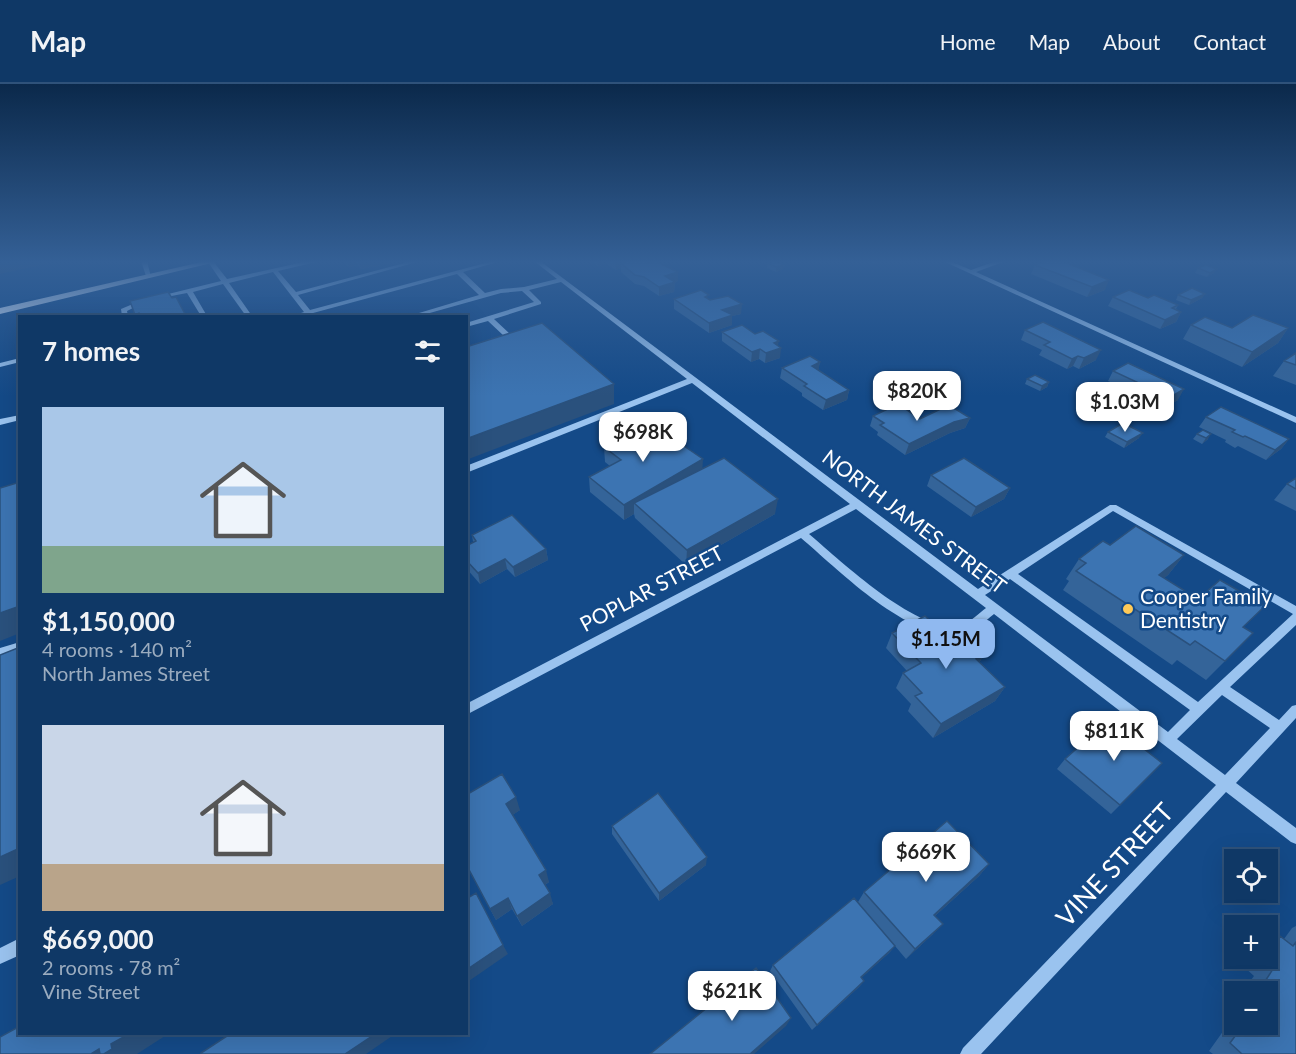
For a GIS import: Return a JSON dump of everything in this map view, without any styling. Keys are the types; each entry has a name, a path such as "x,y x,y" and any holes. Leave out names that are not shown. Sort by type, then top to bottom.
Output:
{"main road":[{"path":"0,311 20,306"}],"street":[{"path":"304,306 309,313"},
{"path":"300,315 333,306"},
{"path":"417,315 448,306"},
{"path":"468,324 529,306"},
{"name":"NORTH JAMES STREET","path":"596,306 1296,837"},
{"path":"1046,306 1296,420"},
{"path":"489,348 508,339 490,319"},
{"path":"0,365 18,360"},
{"path":"468,469 693,380"},
{"path":"0,422 18,418"},
{"name":"POPLAR STREET","path":"468,709 857,504"},
{"path":"977,595 1113,507 1296,611"},
{"path":"802,533 890,606 915,622 939,629 963,630 994,608"},
{"path":"1010,574 1199,709"},
{"path":"1168,740 1296,618"},
{"path":"0,653 18,647"},
{"path":"1222,688 1279,727"},
{"name":"VINE STREET","path":"969,1054 1296,710"},
{"path":"0,956 18,947"}],"building":[{"path":"132,306 181,306 185,315 140,315 139,313 135,315"},
{"path":"685,306 734,306 722,310 733,315 709,323"},
{"path":"1134,306 1175,306 1172,308 1181,312 1165,320"},
{"path":"1253,315 1288,328 1252,352 1191,325 1205,317 1232,328"},
{"path":"1043,322 1101,350 1084,358 1078,356 1072,359 1044,345 1050,342 1025,330"},
{"path":"542,323 614,384 468,438 468,346"},
{"path":"742,325 755,334 763,331 779,341 774,343 781,348 766,353 760,349 752,352 722,332"},
{"path":"1296,353 1296,365 1284,361"},
{"path":"810,356 820,362 812,366 849,390 826,400 782,368"},
{"path":"1128,363 1184,389 1169,398 1161,395 1153,399 1132,389 1141,384 1113,371"},
{"path":"1035,375 1049,382 1042,386 1027,379"},
{"path":"898,404 920,419 949,405 970,418 954,422 909,444 880,425 884,423 873,416"},
{"path":"1221,407 1289,439 1275,450 1232,432 1235,430 1206,417"},
{"path":"650,423 703,459 624,505 589,477 621,460 604,447"},
{"path":"1123,423 1143,433 1127,442 1108,432"},
{"path":"1203,430 1211,434 1206,438 1197,434"},
{"path":"724,458 778,499 687,550 634,503"},
{"path":"964,458 1010,488 976,507 931,475"},
{"path":"1296,478 1296,489 1287,484"},
{"path":"18,483 18,607 0,613 0,488"},
{"path":"512,515 546,549 513,567 505,559 478,573 468,562 468,545 476,541 472,535"},
{"path":"1136,526 1184,555 1159,575 1198,599 1220,580 1265,606 1243,627 1253,633 1225,661 1195,641 1190,645 1076,571 1086,563 1079,559 1103,541 1110,545"},
{"path":"925,616 949,639 961,633 984,654 976,659 1005,687 941,724 915,696 922,693 903,673 921,663 892,633"},
{"path":"18,648 18,849 0,857 0,655"},
{"path":"1108,721 1162,763 1120,805 1065,759"},
{"path":"502,774 516,797 506,804 546,870 539,875 550,893 517,916 508,898 490,909 468,868 468,794"},
{"path":"658,793 707,857 659,893 612,826"},
{"path":"947,821 989,864 934,915 943,924 915,949 864,892"},
{"path":"476,893 503,945 468,969 468,898"},
{"path":"854,898 895,946 861,977 864,981 817,1025 773,965"},
{"path":"1280,936 1293,946 1296,942 1296,1054 1242,1054 1230,1043 1236,1035 1278,1035 1278,981 1265,981 1273,969 1278,969 1278,939"},
{"path":"756,968 791,1018 750,1054 650,1054"},
{"path":"18,1027 18,1035 127,1035 111,1044 112,1049 104,1054 100,1054 99,1049 91,1054 0,1054 0,1037"},
{"path":"228,1035 374,1035 345,1054 201,1053"}],"place":[{"name":"Cooper Family Dentistry","path":"1128,609"}]}
